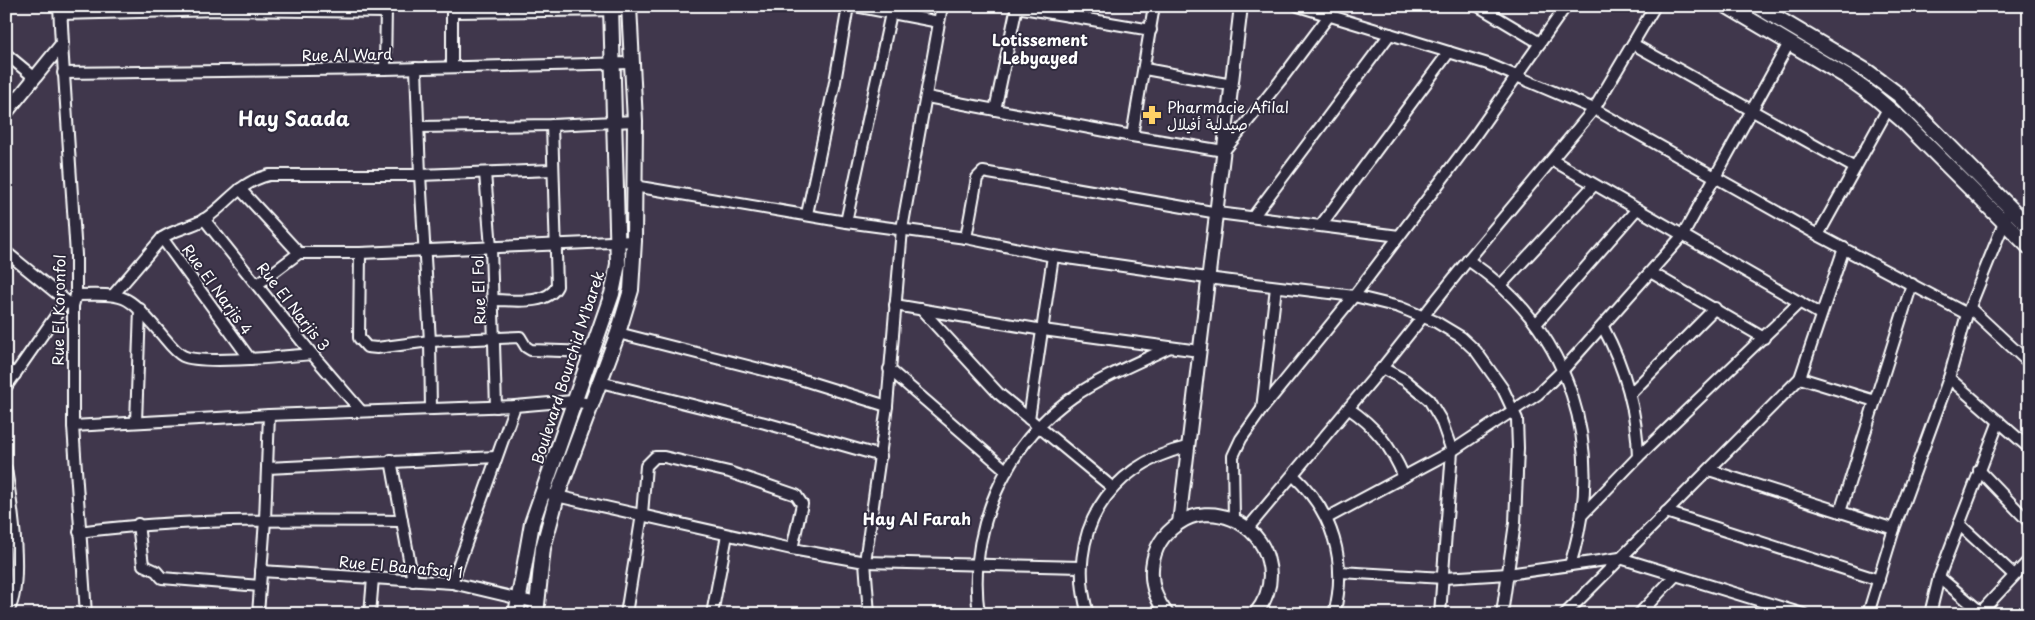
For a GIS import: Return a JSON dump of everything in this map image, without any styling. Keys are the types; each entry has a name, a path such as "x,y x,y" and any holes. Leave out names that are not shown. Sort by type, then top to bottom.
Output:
{"main road":[{"path":"1727,6 1862,87 1889,107 2029,247"},
{"path":"1757,6 1884,83 1913,108 2029,227"},
{"name":"Boulevard Bourchid M'barek","path":"516,614 532,523 541,492 612,294 618,264 616,122 611,8"},
{"name":"Boulevard Bourchid M'barek","path":"536,608 544,548 557,496 618,333 631,290 634,241 635,121 629,8"}],"street":[{"path":"807,214 835,82 848,6"},
{"path":"855,6 939,22"},
{"path":"868,614 865,562 887,406 902,229 942,6"},
{"path":"1132,136 1154,6"},
{"path":"1179,523 1207,278 1218,214 1241,6"},
{"path":"1298,6 1330,11 1390,34 1519,76 1594,109 1818,235 1968,311 2029,363"},
{"path":"1478,6 1540,43"},
{"path":"1234,519 1233,456 1241,439 1262,409 1354,296 1519,76 1566,6"},
{"path":"1248,528 1594,109 1655,6"},
{"path":"995,110 1017,7 1151,30"},
{"path":"452,67 452,9 629,8"},
{"path":"60,10 386,9 386,69"},
{"name":"Rue El Koronfol","path":"60,10 76,255 76,294 69,304 73,426 86,614"},
{"path":"1224,151 1280,81 1330,11"},
{"path":"846,222 891,13"},
{"path":"1253,217 1390,34"},
{"path":"1327,518 1452,451 1538,394 1563,370 1652,273 1683,236 1789,43"},
{"path":"6,113 62,44"},
{"path":"1633,44 1856,168"},
{"path":"1321,225 1449,52"},
{"path":"6,54 35,78"},
{"name":"Rue Al Ward","path":"63,73 386,69 631,63"},
{"path":"416,68 430,341 431,409"},
{"path":"1145,68 1232,84"},
{"path":"926,97 1132,136 1224,151"},
{"path":"1818,235 1889,107"},
{"path":"419,127 552,125 635,121"},
{"path":"494,300 530,300 546,296 553,292 557,286 552,125"},
{"path":"1552,160 1820,314"},
{"path":"76,294 114,294 162,238 204,219 245,184 269,175 420,175 552,170"},
{"path":"966,238 977,178 983,172 1218,214 1321,225 1399,236"},
{"name":"Rue El Fol","path":"485,173 492,248 496,407"},
{"path":"1501,285 1594,184"},
{"path":"634,186 846,222 966,238 1053,256 1207,278 1354,296 1399,307 1448,328 1470,345 1499,382 1514,409 1518,427 1515,523 1502,614"},
{"path":"240,189 299,252"},
{"path":"1868,614 1894,529 1949,378 1968,311 2003,220 2010,208"},
{"path":"1536,324 1637,209"},
{"name":"Rue El Narjis 3","path":"204,219 258,284 312,354 361,411"},
{"name":"Rue El Narjis 4","path":"162,238 250,358"},
{"path":"258,284 299,252 424,251 634,241"},
{"path":"1565,614 1800,378 1820,314 1844,248"},
{"path":"6,252 69,304 6,387"},
{"path":"360,253 358,332 361,342 367,347 377,348 430,341 520,338 527,348 536,351 592,352"},
{"path":"1029,419 1053,256"},
{"path":"1468,260 1501,285 1536,324 1563,370 1574,401 1582,434 1586,468 1583,514 1570,565"},
{"path":"1652,273 1764,338"},
{"path":"1840,512 1912,284"},
{"path":"1262,409 1276,287"},
{"name":"Rue El Narjis 4","path":"114,294 128,299 140,309 183,356 191,359 312,354"},
{"path":"1583,514 1638,457 1800,302"},
{"path":"895,305 1043,330 1199,351"},
{"path":"1630,394 1715,308"},
{"path":"136,422 140,309"},
{"path":"921,309 986,382 1113,488"},
{"path":"1603,326 1619,359 1630,394 1636,425 1638,457"},
{"path":"618,333 803,380 887,406"},
{"path":"979,614 977,566 987,517 1007,471 1041,426 1074,396 1168,348"},
{"path":"6,368 15,375"},
{"path":"1382,368 1405,380 1429,400 1441,420 1452,451 1440,614"},
{"path":"889,369 1007,471"},
{"path":"1800,378 1875,401"},
{"path":"1949,378 2029,448"},
{"path":"600,382 765,423 881,456"},
{"path":"73,426 269,415 496,407 573,401 590,404"},
{"path":"452,583 515,406"},
{"path":"1348,408 1367,420 1383,437 1395,456 1404,477"},
{"path":"258,614 268,468 269,415"},
{"path":"1930,614 1939,576 1978,470 1999,421"},
{"path":"1088,614 1082,591 1081,567 1093,517 1113,488 1147,461 1187,447"},
{"path":"268,468 391,460 496,457"},
{"path":"626,614 642,514 646,466 655,457 664,457 729,472 800,498 802,504 792,549"},
{"path":"391,460 412,581"},
{"path":"6,469 16,586 14,598 6,614"},
{"path":"1709,470 1894,529"},
{"path":"1978,470 2029,522"},
{"path":"1293,475 1312,495 1327,518 1336,544 1340,572 1334,614"},
{"path":"541,492 727,535 865,562 1081,567"},
{"path":"1666,512 1879,580"},
{"path":"1167,614 1154,592 1151,569 1158,546 1179,523 1209,515 1234,519 1248,528 1264,549 1270,569 1266,596 1255,614"},
{"path":"79,532 138,524 265,520 402,521"},
{"path":"138,524 143,565 156,571 162,578 260,586"},
{"path":"1959,524 2014,575"},
{"path":"712,614 727,535"},
{"path":"1340,572 1444,578 1508,574 1620,558 1803,614"},
{"path":"1939,576 1980,613 2029,560"},
{"name":"Rue El Banafsaj 1","path":"261,571 452,583 518,598 536,608"},
{"path":"1639,614 1676,574"},
{"path":"370,614 373,578"}],"place":[{"name":"Pharmacie Afilal صيدلية أفيلال","path":"1152,115"}],"district":[{"name":"Lotissement Lebyayed","path":"1040,48"},
{"name":"Hay Saada","path":"294,118"},
{"name":"Hay Al Farah","path":"917,518"}]}
